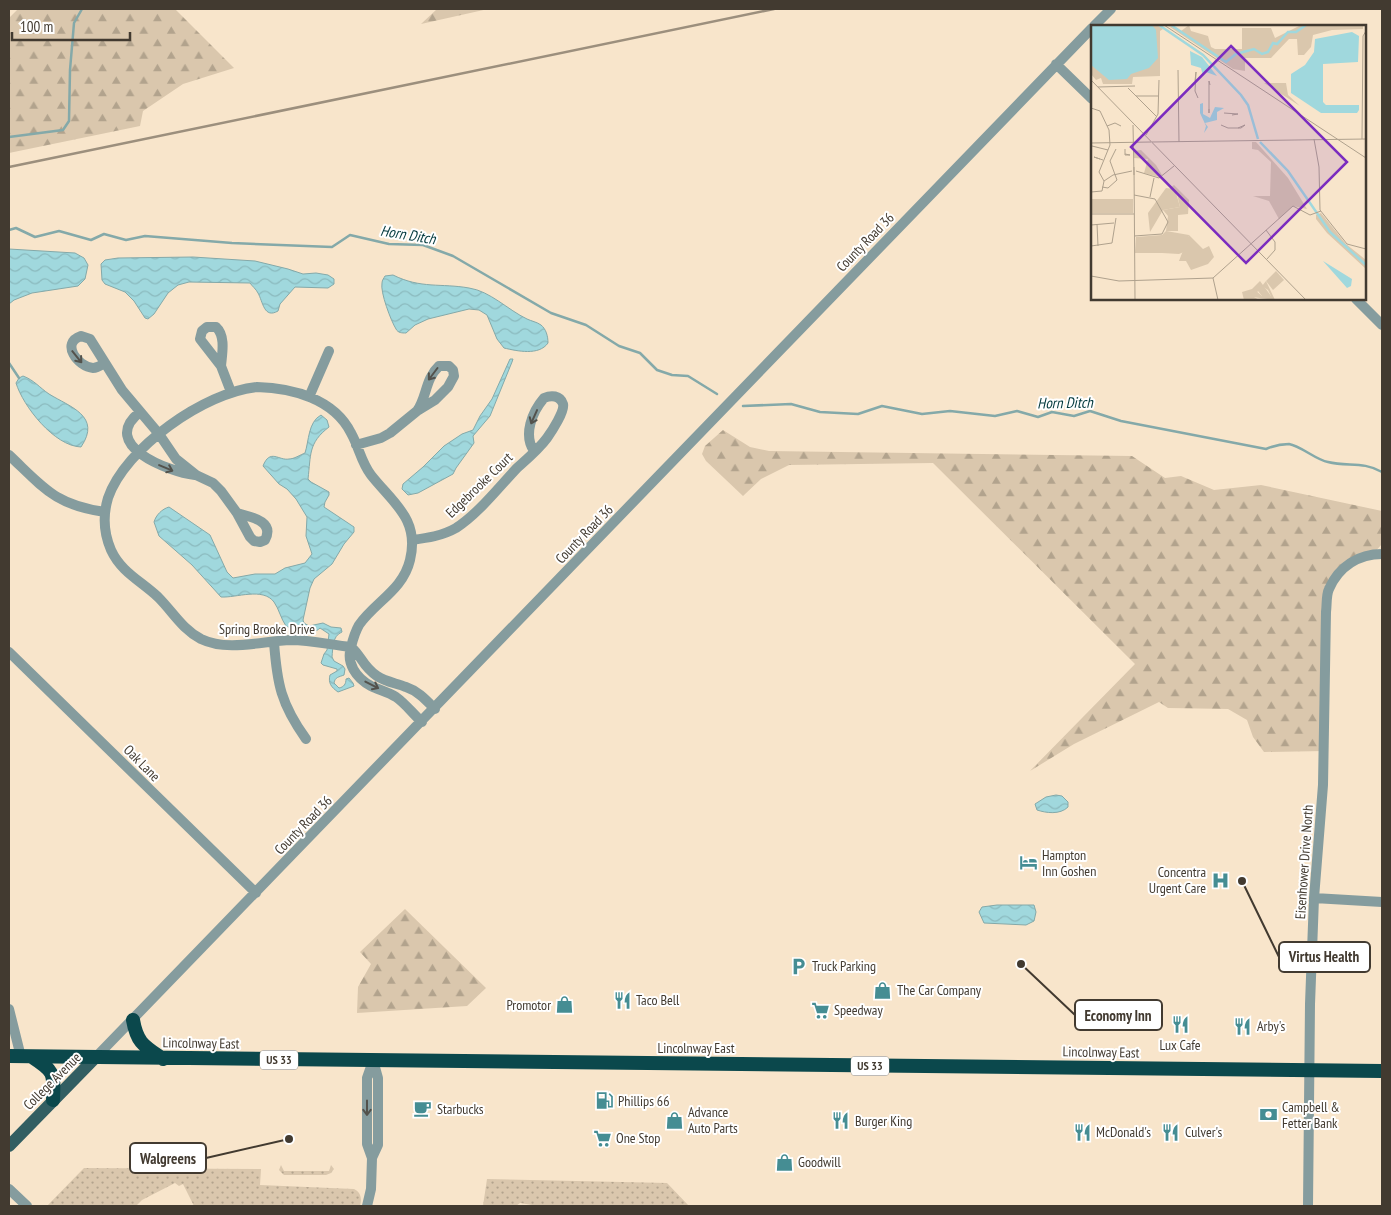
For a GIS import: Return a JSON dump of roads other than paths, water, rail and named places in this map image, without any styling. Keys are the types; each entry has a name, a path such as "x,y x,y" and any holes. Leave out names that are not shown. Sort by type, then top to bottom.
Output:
{"highway":[{"path":"133,1020 135,1033 139,1040 144,1046 163,1059"},
{"path":"20,1057 46,1066 52,1073 54,1079 53,1100"},
{"name":"Lincolnway East","path":"20,1057 1382,1071"}],"main road":[{"name":"College Avenue","path":"9,1146 95,1058"}],"street":[{"name":"County Road 36","path":"1095,25 1111,9"},
{"name":"County Road 36","path":"95,1058 1091,29"},
{"path":"1056,64 1091,98"},
{"path":"1357,300 1382,325"},
{"path":"309,397 329,351"},
{"path":"104,363 140,412 159,434 176,460 196,475 213,484 237,513"},
{"path":"221,366 231,392"},
{"name":"Spring Brooke Drive","path":"247,388 279,388 309,397 324,404 344,421 365,467 404,512 412,540 410,562 403,578 393,592 360,625 351,646 309,641 229,645 202,639 187,630 159,598 128,574 116,560 108,542 105,523 105,512 113,486 139,453 159,434 194,410 231,392 247,388"},
{"name":"Edgebrooke Court","path":"412,540 437,536 457,527 473,514 534,451 547,437 563,410 562,402 556,396 552,395 544,398 531,424 528,438 534,451"},
{"path":"356,445 382,438 417,411"},
{"path":"140,412 131,420 127,434 139,453 164,467 196,475"},
{"path":"9,455 53,496 76,507 105,512"},
{"name":"Eisenhower Drive North","path":"1308,1206 1309,1015 1314,898 1323,785 1328,590 1340,572 1353,560 1373,554 1382,554"},
{"path":"274,642 276,670 283,700 292,718 306,738"},
{"path":"351,646 357,652 362,664 377,676 386,681 409,688 427,700 434,708"},
{"path":"351,646 350,660 359,677 372,687 396,697 422,722"},
{"name":"Oak Lane","path":"9,652 256,893"},
{"path":"1314,898 1382,902"},
{"path":"9,1009 20,1057"},
{"path":"367,1206 371,1189 372,1158 378,1145 378,1078 373,1060"},
{"path":"9,1190 27,1206"}],"water":[{"path":"9,249 75,253 84,258 88,265 85,279 78,286 32,293 9,304"},
{"path":"193,257 255,261 303,274 316,273 328,275 334,279 334,284 328,288 295,287 280,304 278,311 270,313 250,283 189,282 178,285 168,293 154,314 148,319 145,318 134,301 125,292 105,284 102,280 101,264 105,260 118,258"},
{"path":"393,275 422,284 469,288 484,293 527,319 541,325 548,338 548,343 539,350 528,352 504,348 497,339 487,315 479,310 469,309 428,319 415,325 406,333 399,332 389,313 382,287 382,281 385,276"},
{"path":"510,359 513,359 490,416 473,436 474,443 453,474 418,493 408,495 402,489 403,484 444,446 462,434 473,430 492,399"},
{"path":"23,376 74,408 86,420 88,427 87,436 81,447 60,440 41,423 25,403 16,383"},
{"path":"321,415 327,420 329,427 317,438 314,444 310,456 308,479 329,492 324,507 354,527 354,532 332,564 314,579 310,588 303,620 309,626 323,623 331,627 341,628 342,632 336,636 332,657 334,661 345,669 344,675 336,678 334,683 341,688 346,679 349,678 354,686 338,692 332,687 329,680 330,675 337,671 337,669 321,663 327,650 329,634 320,628 309,632 286,626 274,602 263,595 249,594 221,597 192,565 159,536 154,522 164,509 169,507 210,535 227,572 233,578 255,574 275,574 285,568 305,563 312,554 306,536 307,517 296,499 263,466 272,456 291,459 305,453 311,427"},
{"path":"1062,796 1068,802 1068,807 1065,810 1049,812 1037,810 1035,804 1046,797"},
{"path":"1034,905 1036,912 1034,921 1026,925 984,923 979,912 982,907"}],"waterway":[{"path":"9,137 63,130 69,121 70,70 74,23 82,9"},
{"name":"Horn Ditch","path":"9,230 16,228 35,237 59,231 91,240 104,234 126,240 145,236 232,243 332,247 350,235 389,244 423,245 453,256 551,313 586,325 619,346 640,353 657,370 672,375 688,376 717,394"},
{"path":"9,363 19,378"},
{"name":"Horn Ditch","path":"743,406 791,404 820,412 858,414 882,406 922,414 950,411 995,416 1017,411 1038,417 1052,412 1074,416 1090,411 1121,421 1266,449 1277,445 1289,444 1323,461 1362,465 1382,472"}],"railway":[{"path":"9,167 774,9"}],"place":[{"name":"Hampton Inn Goshen","path":"1028,863"},
{"name":"Concentra Urgent Care","path":"1220,880"},
{"name":"Virtus Health","path":"1242,881"},
{"name":"Economy Inn","path":"1021,964"},
{"name":"Truck Parking","path":"798,966"},
{"name":"The Car Company","path":"883,990"},
{"name":"Taco Bell","path":"622,1000"},
{"name":"Promotor","path":"565,1005"},
{"name":"Speedway","path":"820,1010"},
{"name":"Lux Cafe","path":"1180,1025"},
{"name":"Arby's","path":"1243,1026"},
{"name":"Phillips 66","path":"604,1101"},
{"name":"Starbucks","path":"423,1109"},
{"name":"Campbell & Fetter Bank","path":"1268,1115"},
{"name":"Advance Auto Parts","path":"674,1120"},
{"name":"Burger King","path":"841,1121"},
{"name":"McDonald's","path":"1082,1132"},
{"name":"Culver's","path":"1171,1132"},
{"name":"One Stop","path":"602,1138"},
{"name":"Walgreens","path":"289,1139"},
{"name":"Goodwill","path":"784,1162"}]}
